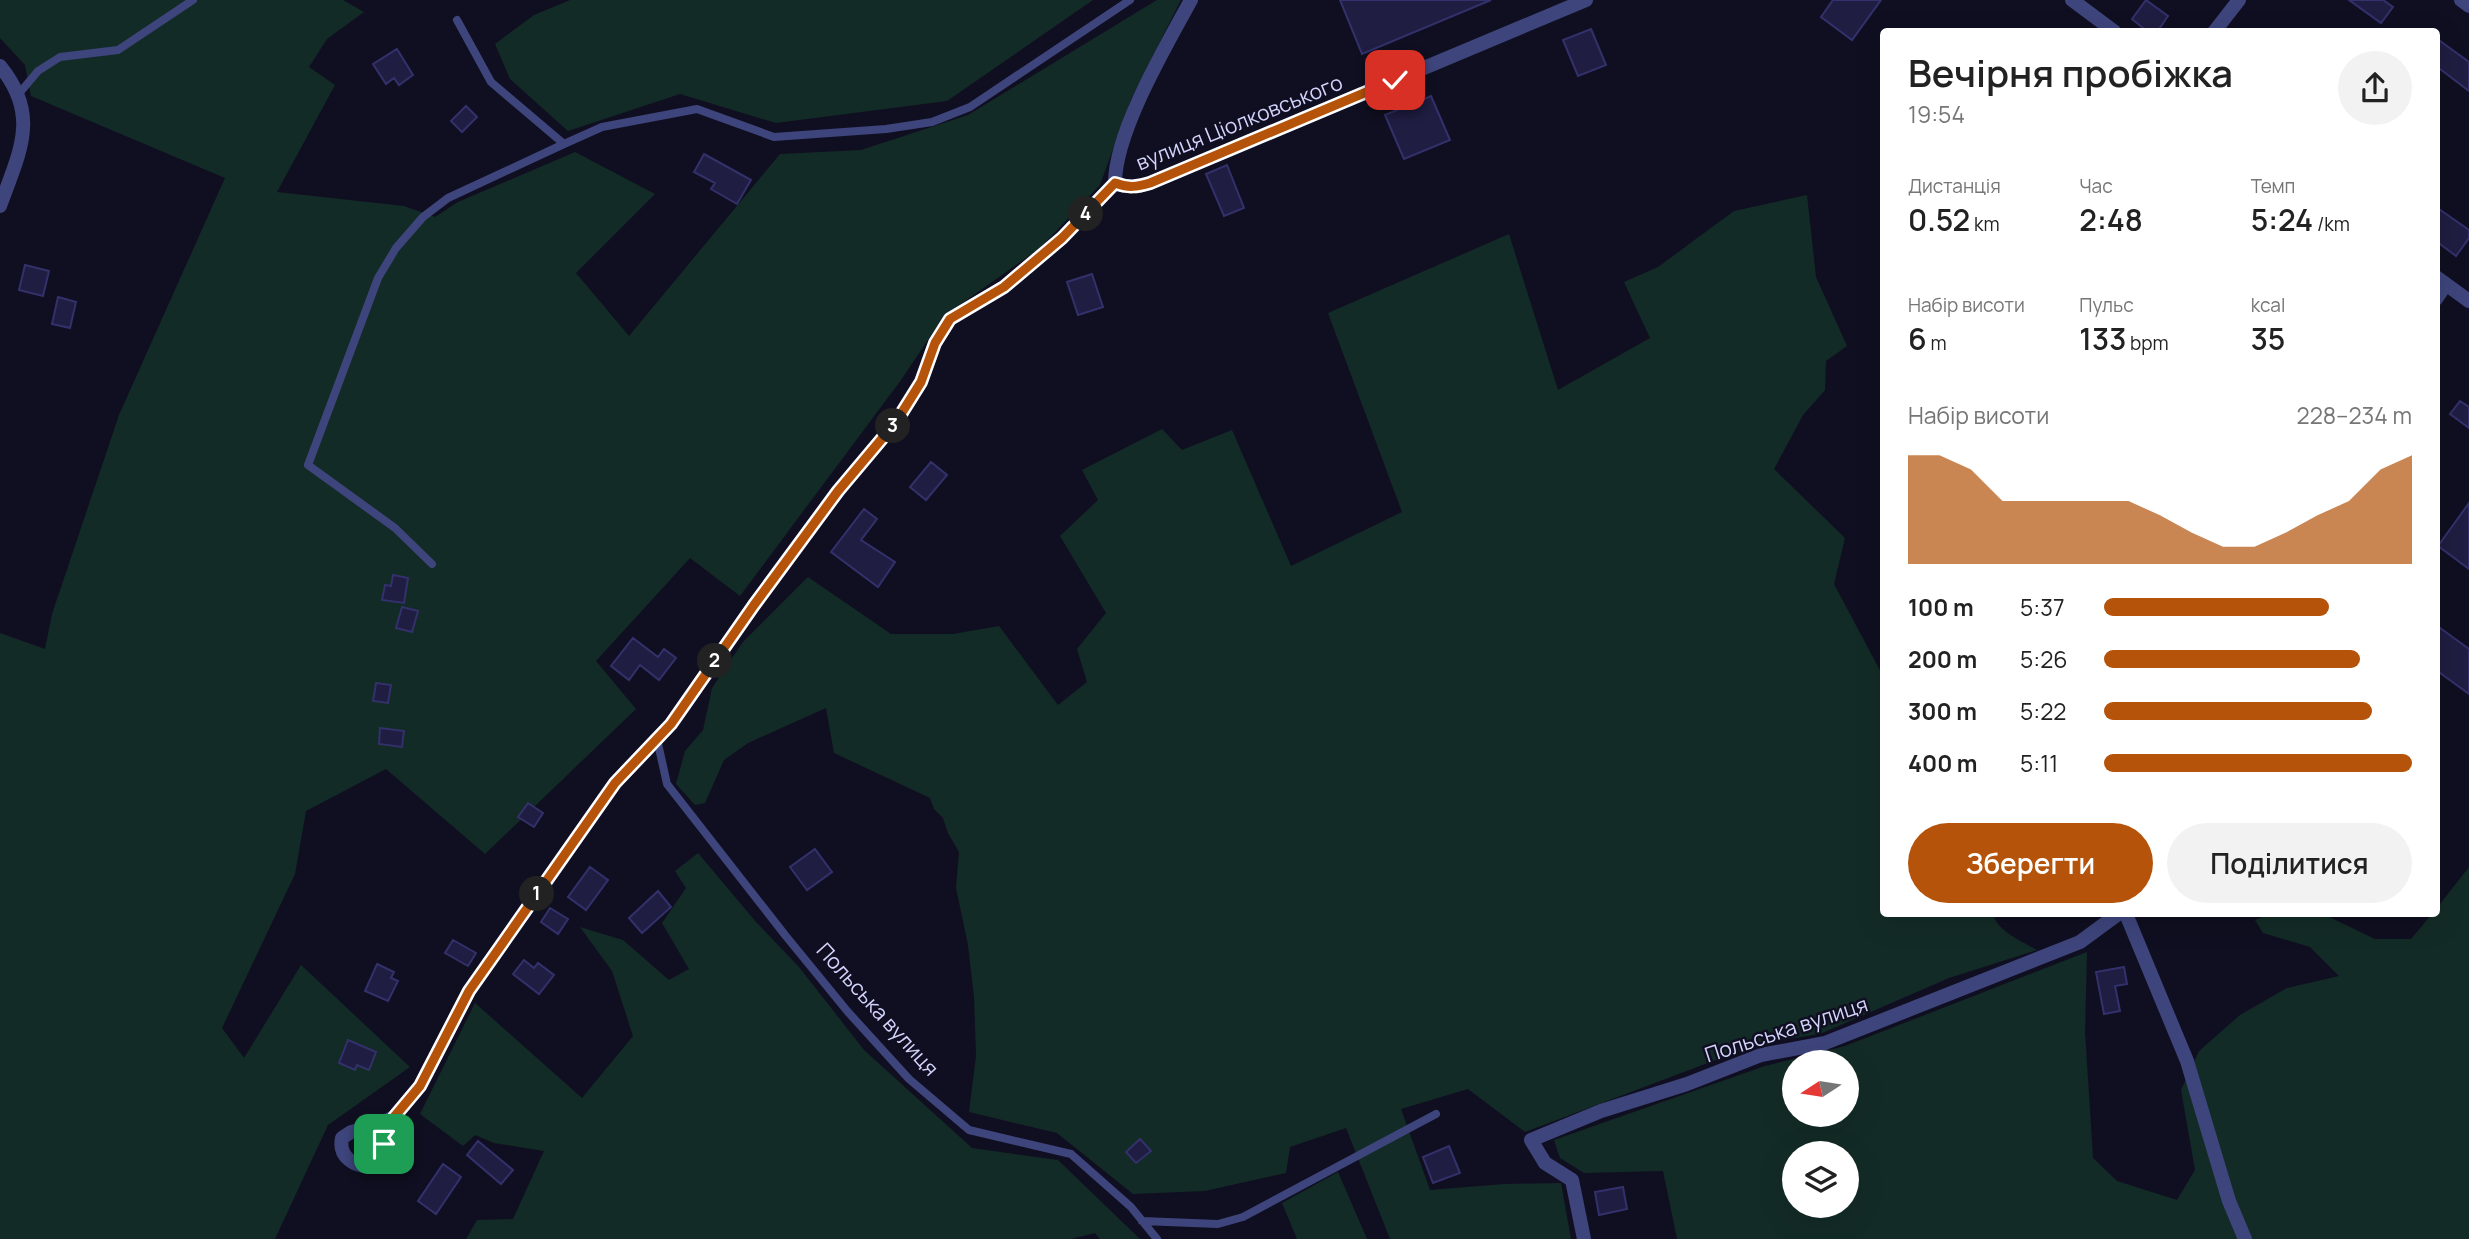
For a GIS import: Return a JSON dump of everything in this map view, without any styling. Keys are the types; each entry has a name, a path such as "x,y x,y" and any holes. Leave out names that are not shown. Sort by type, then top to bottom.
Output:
{"street":[{"path":"1115,183 1114,171 1124,137 1160,57 1191,0"},
{"name":"вулиця Ціолковського","path":"394,1117 420,1086 450,1024 476,980 615,783 671,724 838,491 896,422 921,382 935,343 950,319 1004,287 1062,238 1115,183 1124,187 1136,187 1150,183 1586,0"},
{"path":"2072,0 2110,28"},
{"path":"2217,28 2239,0"},
{"path":"2461,0 2469,6"},
{"path":"0,66 13,82 23,114 24,141 0,205"},
{"path":"2441,281 2469,301"},
{"name":"Польська вулиця","path":"1584,1239 1572,1181 1545,1163 1531,1140 1601,1111 1687,1084 1761,1055 1825,1043 2080,942 2114,917"},
{"path":"2127,917 2187,1061 2229,1201 2245,1239"}],"lane":[{"path":"17,96 38,71 60,57 118,50 193,0"},
{"path":"432,564 395,528 308,465 378,278 396,248 423,217 448,198 602,127 697,109 774,137 886,129 932,122 970,107 1130,0"},
{"path":"457,20 491,82 564,144"},
{"name":"Польська вулиця","path":"657,739 667,784 785,935 848,1012 909,1080 969,1130 1071,1154 1131,1207 1157,1239"},
{"path":"1142,1221 1218,1224 1243,1217 1436,1114"}],"green space":[{"path":"0,0 343,0 364,12 327,39 309,67 335,85 277,192 404,206 435,217 458,202 575,152 655,194 576,273 629,336 780,154 861,150 968,115 1157,0 1181,0 1131,99 1100,185 1040,248 944,316 901,380 740,596 690,558 596,661 636,709 485,854 386,769 306,811 295,874 222,1028 244,1058 301,965 410,1067 328,1125 275,1239 0,1239 0,633 45,649 52,614 119,415 225,178 31,96 25,65 0,38"},
{"path":"570,0 1093,0 947,101 776,123 680,94 568,131 510,79 495,44 534,15"},
{"path":"1807,195 1816,277 1847,346 1826,361 1825,390 1803,415 1774,469 1845,538 1834,584 1880,670 1880,917 1994,917 2005,931 2037,950 1949,978 1820,1034 1758,1044 1525,1132 1468,1089 1401,1109 1430,1190 1561,1183 1571,1239 1390,1239 1346,1128 1290,1147 1286,1173 1205,1191 1133,1194 1057,1133 969,1112 976,1056 974,997 968,945 956,888 959,852 930,798 834,753 826,708 748,743 724,760 705,803 695,805 676,784 685,751 703,730 712,688 743,642 808,577 891,634 953,634 999,626 1058,705 1087,682 1077,649 1106,613 1060,536 1098,500 1082,470 1162,429 1182,450 1232,430 1291,566 1402,512 1328,313 1509,234 1558,390 1650,338 1624,282 1658,267 1734,211"},
{"path":"698,853 756,922 799,967 864,1050 972,1148 1058,1160 1140,1239 1100,1239 1095,1233 1071,1239 466,1239 477,1220 513,1219 544,1151 494,1143 475,1135 463,1146 420,1114 475,1003 582,1098 633,1036 612,971 580,927 623,940 669,980 689,969 662,923 686,888 675,871"},
{"path":"2469,867 2469,1239 1677,1239 1663,1171 1584,1173 1560,1158 1554,1140 1782,1062 1782,1127 1859,1127 1859,1050 1829,1050 2087,952 2085,1032 2093,1158 2117,1181 2177,1200 2195,1170 2181,1090 2199,1051 2240,1015 2287,988 2339,976 2310,947 2263,933 2255,920 2262,917 2329,917 2375,939 2411,939 2429,917 2440,917 2440,904"},
{"path":"1338,1172 1367,1239 1297,1239 1282,1203"}],"building":[{"path":"1340,0 1491,0 1362,54"},
{"path":"1833,0 1881,0 1852,40 1821,17"},
{"path":"2146,0 2168,16 2160,28 2143,28 2132,19"},
{"path":"2349,0 2383,0 2393,7 2381,23"},
{"path":"1591,29 1606,65 1578,76 1563,40"},
{"path":"2440,41 2469,62 2469,91 2440,69"},
{"path":"397,49 413,75 399,85 394,78 386,84 373,64"},
{"path":"1431,96 1450,140 1404,159 1385,115"},
{"path":"466,106 477,117 462,132 451,121"},
{"path":"704,154 751,180 737,204 711,189 715,183 694,172"},
{"path":"1227,165 1244,208 1224,216 1206,174"},
{"path":"2440,210 2469,230 2469,238 2456,256 2440,244"},
{"path":"25,265 49,271 43,296 19,290"},
{"path":"1092,274 1103,307 1078,315 1067,282"},
{"path":"58,297 76,302 70,328 52,324"},
{"path":"2460,401 2469,407 2469,428 2450,414"},
{"path":"931,462 947,475 926,500 910,487"},
{"path":"2469,503 2469,569 2440,547 2440,543"},
{"path":"864,509 877,519 861,540 895,562 878,587 831,552"},
{"path":"393,575 408,578 404,603 382,600 385,585 391,586"},
{"path":"402,607 418,611 412,632 396,628"},
{"path":"2440,628 2469,649 2469,694 2440,673"},
{"path":"633,638 658,657 664,649 676,658 659,680 640,665 629,680 611,666"},
{"path":"376,683 391,685 388,703 373,701"},
{"path":"380,728 404,731 402,747 379,744"},
{"path":"528,803 543,813 534,827 518,817"},
{"path":"815,849 832,872 807,890 790,867"},
{"path":"590,867 608,880 586,910 568,897"},
{"path":"658,891 671,907 642,933 629,918"},
{"path":"550,908 568,919 558,934 541,922"},
{"path":"453,940 476,953 468,966 445,953"},
{"path":"524,960 534,968 538,963 554,975 539,994 513,974"},
{"path":"377,964 394,972 391,978 398,981 388,1001 365,991"},
{"path":"2124,967 2127,984 2115,986 2120,1011 2104,1014 2096,972"},
{"path":"348,1040 376,1052 369,1070 357,1065 355,1070 339,1063"},
{"path":"1140,1139 1151,1151 1136,1163 1126,1152"},
{"path":"478,1141 513,1170 501,1184 467,1155"},
{"path":"1449,1146 1460,1173 1433,1183 1423,1157"},
{"path":"443,1164 461,1177 436,1214 418,1201"},
{"path":"1623,1187 1627,1209 1599,1215 1595,1192"}],"route":[{"path":"384,1144 394,1117 420,1086 469,991 615,783 671,724 838,491 896,422 921,382 935,343 950,319 1004,287 1062,238 1115,183 1124,187 1150,183 1395,80"}]}
